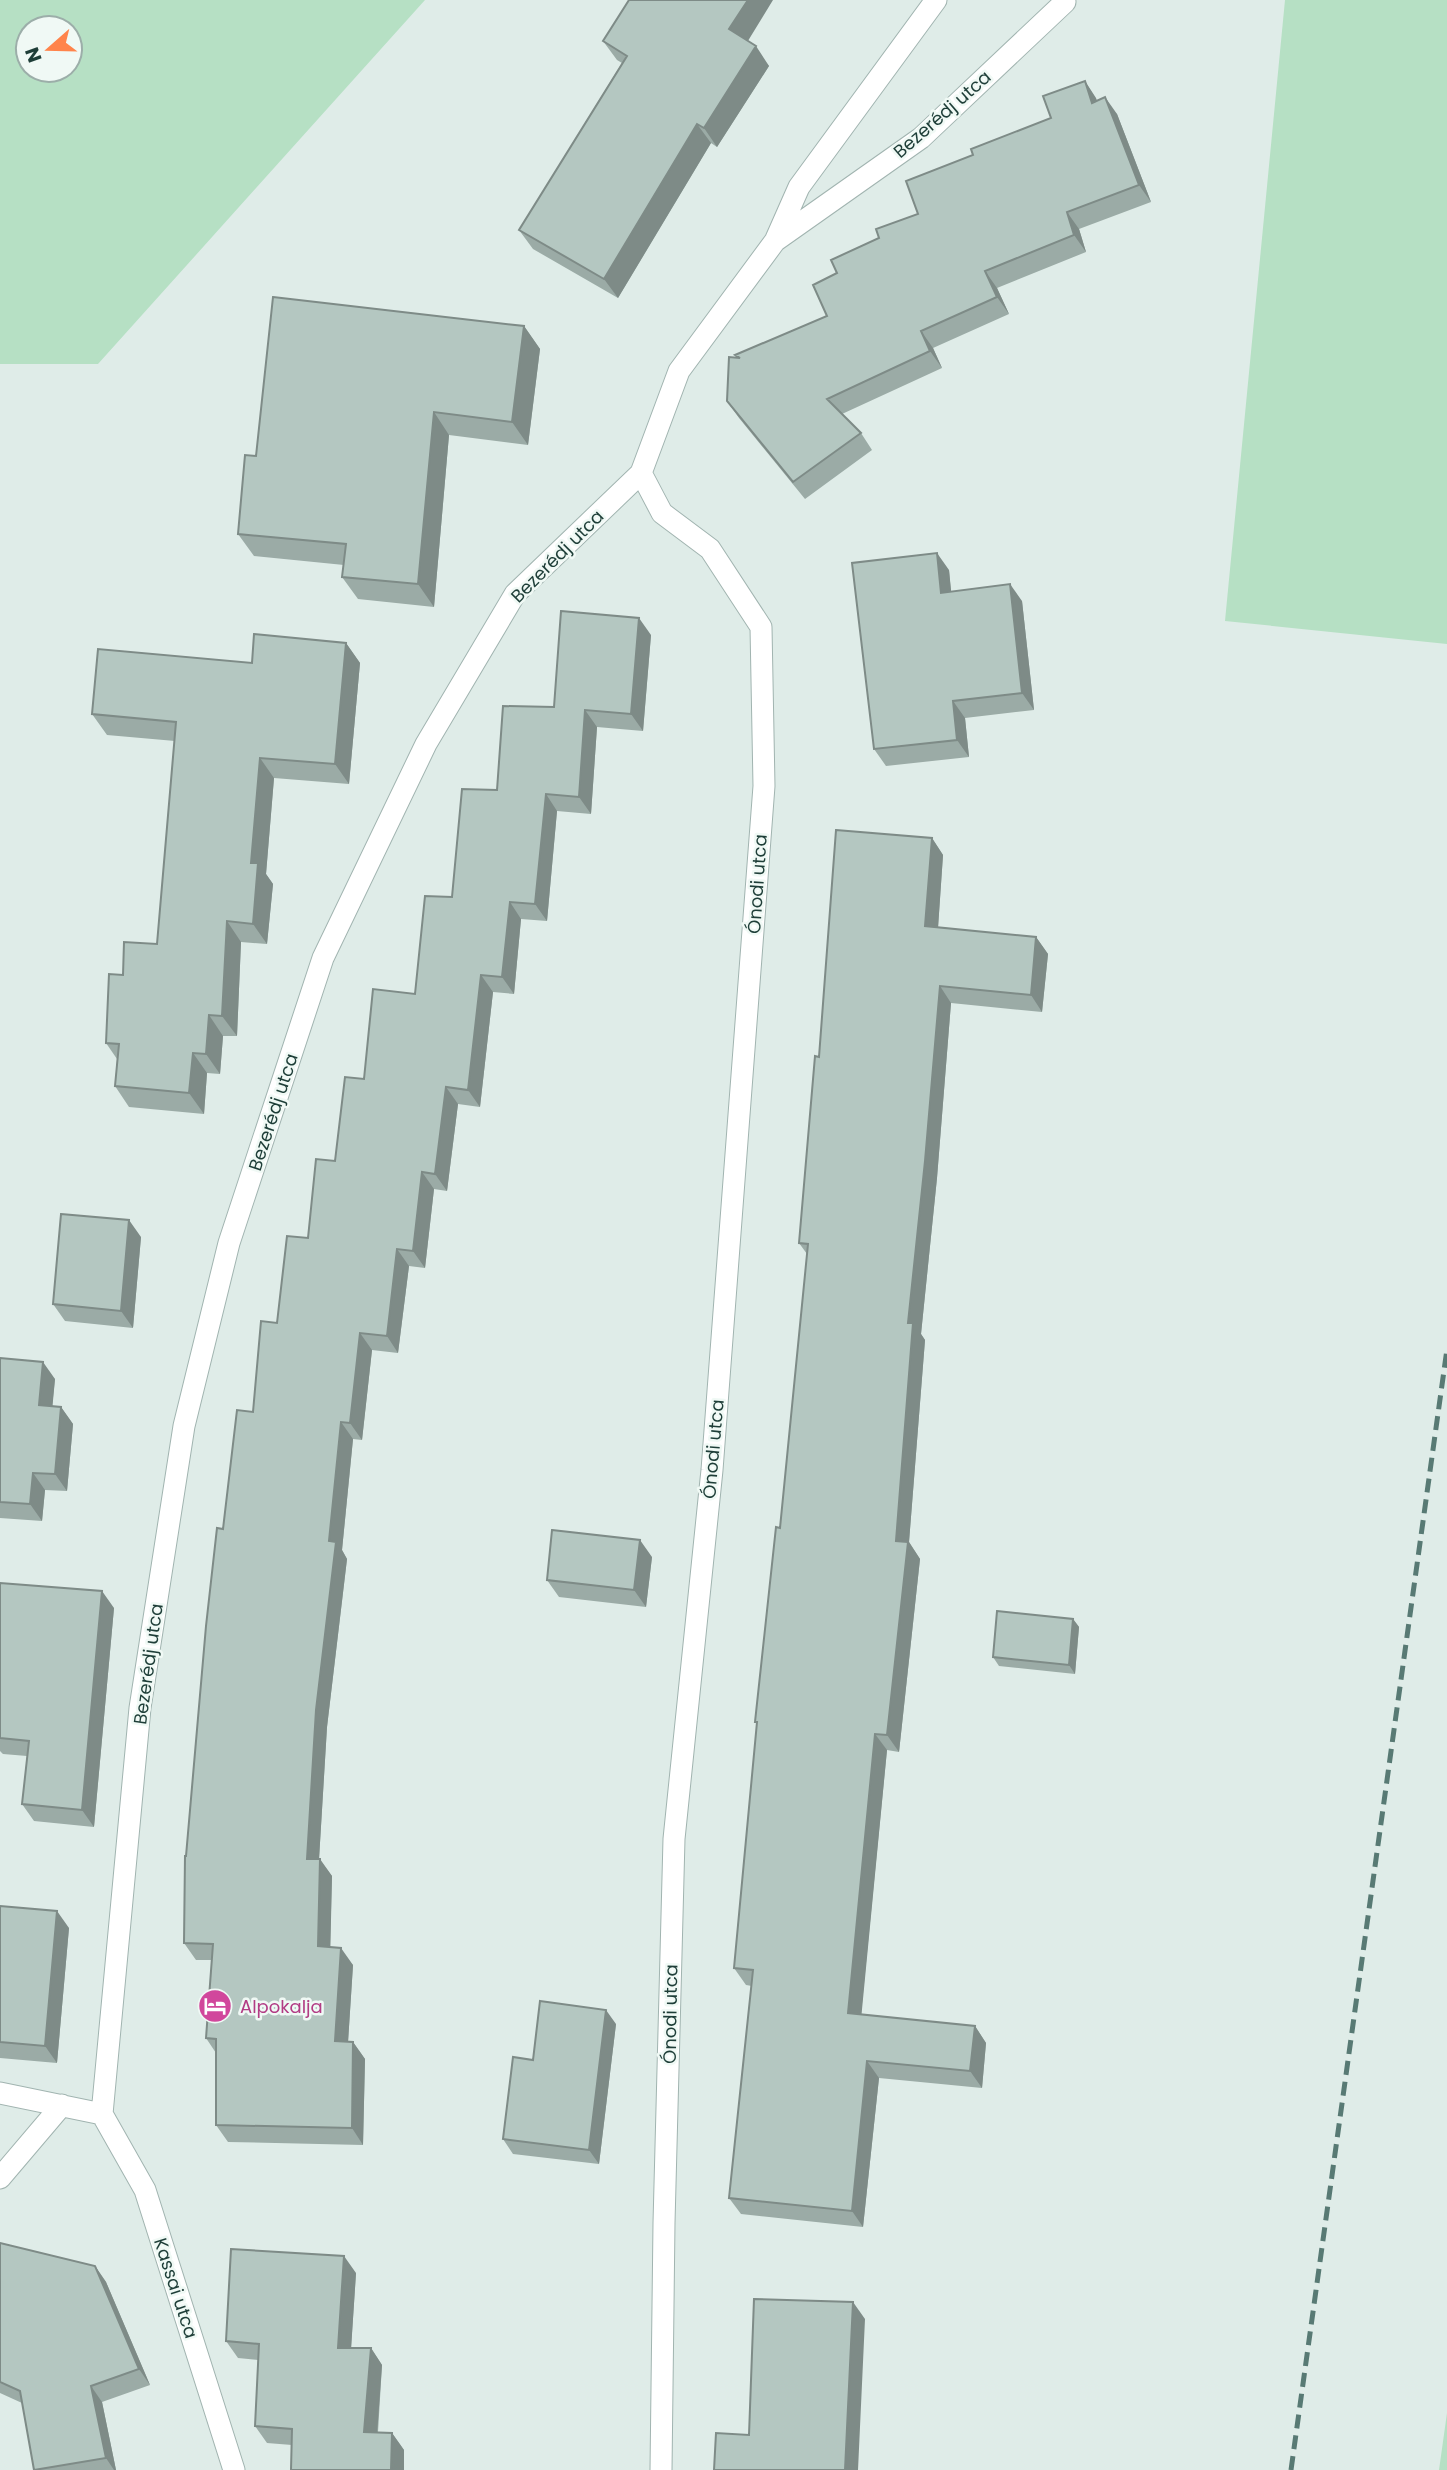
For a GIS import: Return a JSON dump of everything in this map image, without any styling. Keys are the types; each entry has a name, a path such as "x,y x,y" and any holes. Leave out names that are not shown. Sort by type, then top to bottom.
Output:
{"street":[{"name":"Bezerédj utca","path":"102,2114 140,1708 184,1426 229,1243 323,958 426,744 515,594 641,473 679,371 775,241 799,187 936,0"},
{"name":"Bezerédj utca","path":"775,241 920,138 1065,2"},
{"name":"Ónodi utca","path":"641,473 662,513 710,549 761,626 764,786 713,1456 674,1839 661,2470"},
{"path":"0,2093 102,2114"},
{"path":"0,2178 62,2105"},
{"name":"Kassai utca","path":"102,2114 145,2190 234,2470"}],"green space":[{"path":"0,0 425,0 98,364 0,364"},
{"path":"1285,0 1447,0 1447,644 1225,621"},
{"path":"1447,2413 1447,2470 1439,2470"}],"building":[{"path":"629,0 748,0 729,29 756,46 704,128 697,124 604,279 519,230 627,56 603,41"},
{"path":"1085,81 1092,103 1105,97 1139,185 1067,212 1074,235 985,271 997,297 921,331 930,351 827,399 861,433 793,482 727,401 729,357 740,358 735,355 827,316 813,285 837,273 831,260 879,238 876,229 918,214 906,181 973,155 971,149 1051,118 1043,96"},
{"path":"273,297 524,326 512,422 434,412 418,584 342,577 346,544 238,534 245,455 256,456"},
{"path":"937,553 941,593 1010,584 1022,693 953,701 957,740 874,749 852,563"},
{"path":"561,611 639,618 631,714 585,710 579,797 546,794 535,904 510,902 502,977 481,975 468,1090 446,1087 435,1174 422,1172 413,1251 397,1249 387,1336 360,1333 350,1423 341,1422 329,1541 336,1542 316,1710 307,1859 320,1859 318,1946 341,1948 335,2041 353,2042 352,2128 216,2125 216,2039 206,2038 213,1944 184,1943 185,1856 217,1528 223,1529 237,1410 253,1412 261,1321 277,1323 287,1236 308,1238 316,1159 335,1161 345,1077 364,1079 373,989 415,994 425,896 452,897 462,789 497,790 503,706 554,707"},
{"path":"254,634 346,643 335,764 260,758 251,863 258,863 253,924 227,921 222,1016 209,1015 206,1054 193,1053 189,1093 115,1086 119,1044 106,1043 109,974 123,975 124,942 157,944 176,722 92,714 98,649 252,663"},
{"path":"836,830 932,838 925,926 1036,937 1031,995 940,986 908,1323 913,1323 896,1541 908,1542 887,1735 875,1734 848,2013 975,2026 970,2071 867,2061 852,2211 729,2198 753,1970 734,1968 755,1722 776,1527 780,1528 808,1244 799,1243 815,1056 819,1057"},
{"path":"61,1214 129,1220 121,1311 53,1304"},
{"path":"0,1358 43,1362 39,1405 61,1407 55,1474 33,1473 30,1504 0,1502"},
{"path":"552,1530 640,1540 634,1590 547,1580"},
{"path":"0,1583 102,1591 82,1810 22,1804 29,1741 0,1738"},
{"path":"997,1611 1073,1619 1069,1665 993,1657"},
{"path":"0,1906 57,1911 45,2046 0,2042"},
{"path":"540,2001 606,2010 589,2150 503,2139 513,2057 533,2060"},
{"path":"0,2243 95,2266 139,2369 91,2386 106,2458 34,2470 20,2391 0,2382"},
{"path":"231,2249 344,2256 338,2348 371,2348 364,2432 392,2433 391,2470 291,2470 292,2429 255,2426 259,2344 226,2341"},
{"path":"754,2299 853,2302 845,2470 714,2470 716,2433 749,2435"}],"railway":[{"path":"1291,2470 1447,1349"}],"place":[{"name":"Alpokalja","path":"215,2006"}]}
